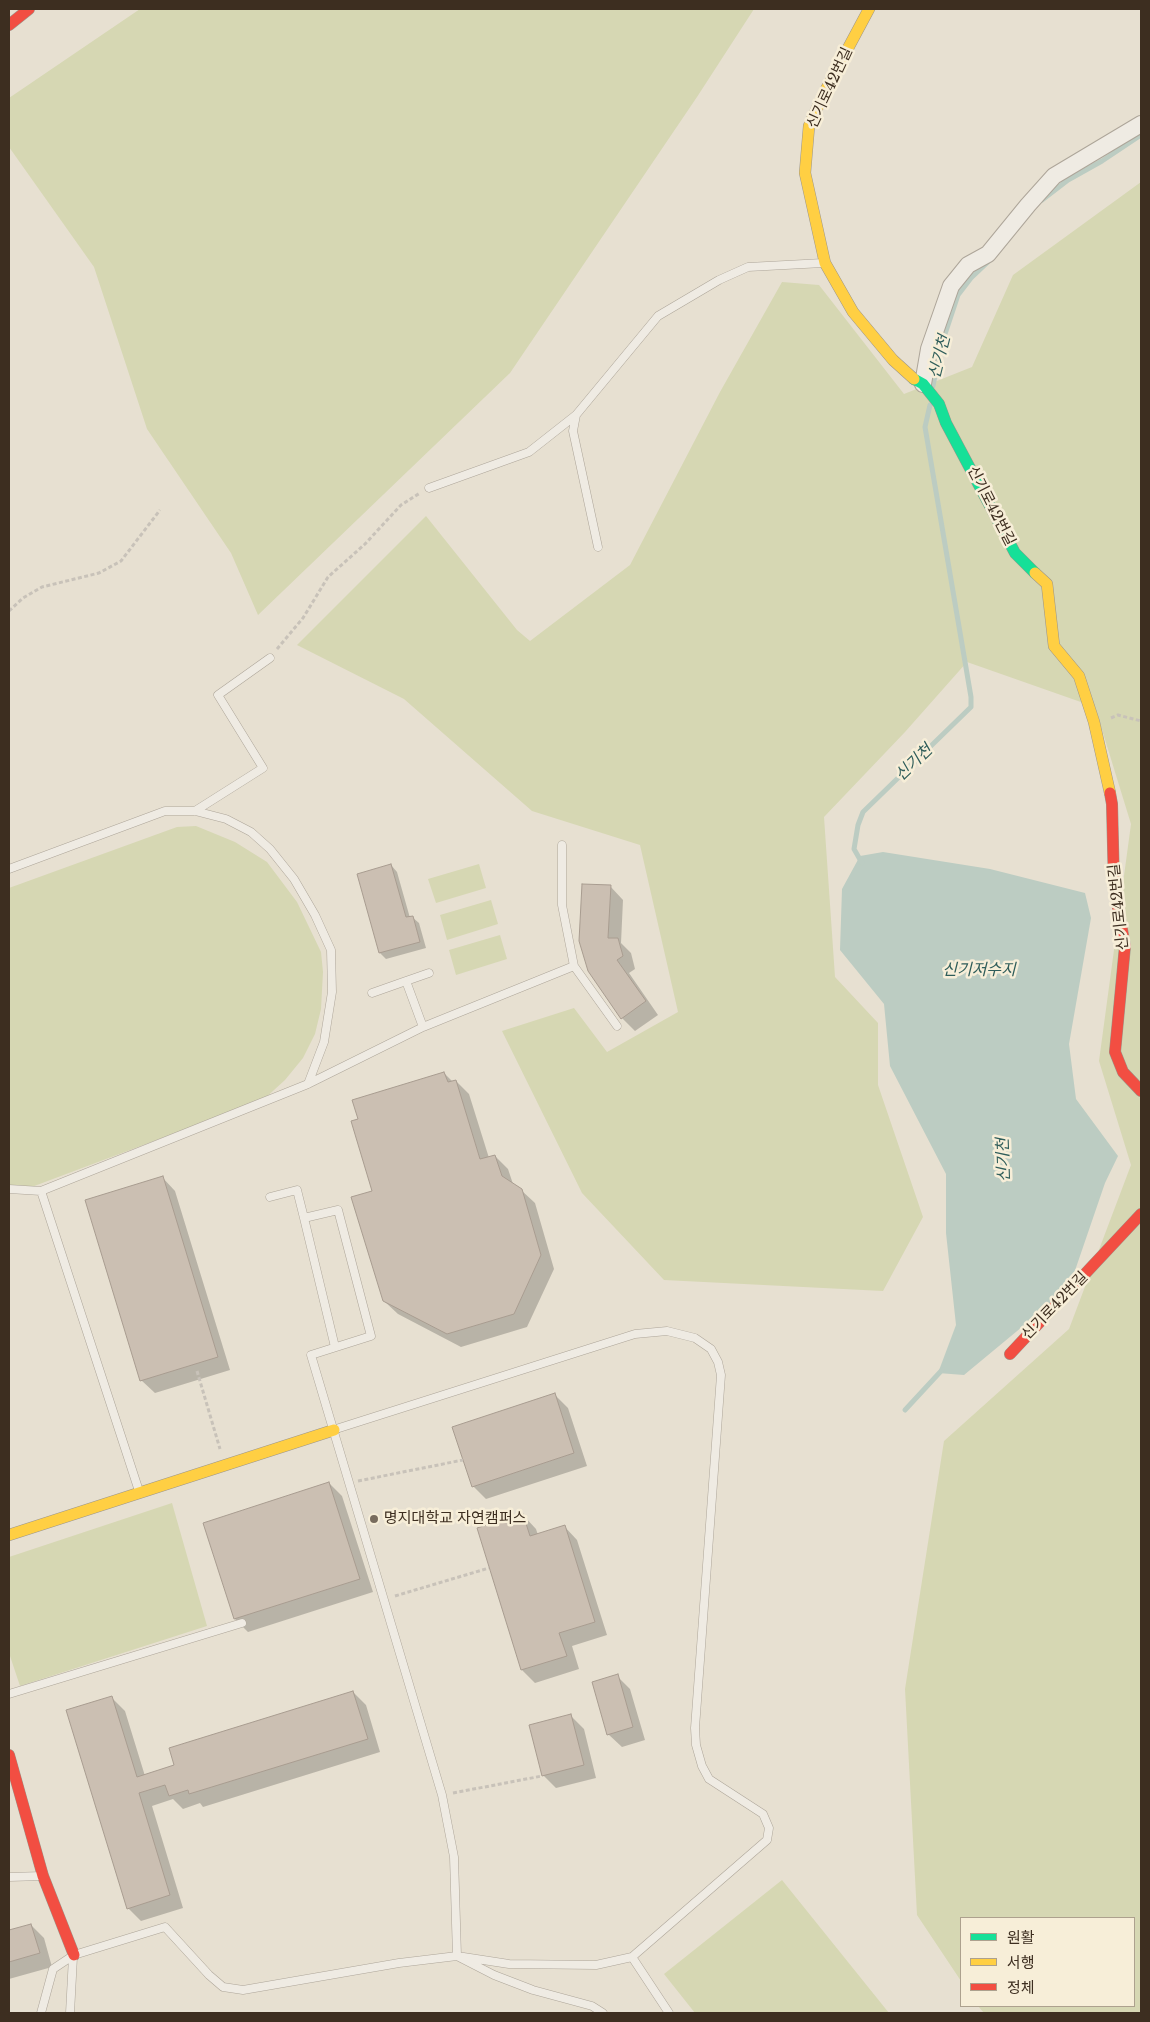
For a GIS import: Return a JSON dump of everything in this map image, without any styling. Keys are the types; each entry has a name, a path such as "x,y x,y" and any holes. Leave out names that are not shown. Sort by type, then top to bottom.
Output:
{"main road":[{"path":"9,25 29,9"},
{"name":"신기로42번길","path":"869,9 823,95 809,126 805,173 825,263 853,312 893,360 913,378 923,384 939,404 946,423 1015,553 1047,584 1054,646 1079,676 1094,722 1112,804 1114,886 1125,946 1115,1052 1123,1072 1141,1091"},
{"name":"신기로42번길","path":"1010,1354 1141,1214"},
{"path":"9,1536 334,1430"},
{"path":"9,1755 42,1876 74,1955"}],"street":[{"path":"923,384 929,349 951,286 968,265 988,254 1054,176 1141,124"}],"lane":[{"path":"429,488 529,452 576,415 658,316 719,280 748,268 825,263"},
{"path":"576,415 573,431 598,547"},
{"path":"195,811 263,768 218,695 270,658"},
{"path":"9,869 165,812 195,811 226,819 251,832 270,849 294,879 315,915 331,950 332,992 324,1042 308,1084"},
{"path":"562,845 562,906 574,966 617,1026"},
{"path":"9,1189 41,1190 308,1084 424,1028 574,966"},
{"path":"372,994 429,973"},
{"path":"406,981 424,1028"},
{"path":"41,1190 140,1494"},
{"path":"270,1197 297,1190 335,1347"},
{"path":"304,1218 338,1210 371,1336 311,1355 442,1794 454,1857 457,1956"},
{"path":"41,2013 53,1969 74,1955 165,1927 209,1975 223,1987 243,1990 399,1963 457,1956 509,1964 596,1965 632,1957 767,1840 769,1828 763,1814 709,1779 702,1766 696,1745 694,1728 721,1375 718,1362 711,1349 695,1338 667,1331 635,1334 334,1430"},
{"path":"9,1694 242,1623"},
{"path":"9,1877 42,1876"},
{"path":"70,2013 74,1955"},
{"path":"457,1956 494,1975 533,1990 592,2006 602,2013"},
{"path":"632,1957 669,2013"}],"path":[{"path":"270,658 303,618 328,577 364,544 401,505 429,488"},
{"path":"9,611 23,598 42,587 99,573 121,561 160,510"},
{"path":"1094,722 1101,727 1118,714 1141,721"},
{"path":"197,1371 225,1466"},
{"path":"350,1482 463,1460"},
{"path":"384,1599 489,1568"},
{"path":"442,1794 542,1776"}],"green space":[{"path":"140,9 754,9 697,97 510,373 258,615 231,553 147,429 94,267 9,147 9,98"},
{"path":"1141,182 1141,2013 984,2013 979,2007 1135,2007 1135,1917 960,1917 960,1980 917,1915 905,1689 944,1441 1069,1329 1131,1165 1099,1061 1131,824 1095,707 967,662 905,732 824,817 835,977 878,1023 878,1085 923,1217 883,1291 664,1280 582,1193 502,1031 574,1008 607,1052 678,1012 640,845 532,811 404,699 297,645 426,516 517,630 530,641 630,565 720,392 782,282 819,285 904,394 972,367 1013,275"},
{"path":"196,826 235,842 267,862 297,902 321,952 323,972 321,1009 315,1034 303,1058 285,1080 263,1100 29,1188 9,1186 9,888 177,827"},
{"path":"479,864 486,888 436,903 428,879"},
{"path":"491,900 498,924 447,940 440,915"},
{"path":"500,935 507,959 456,975 449,950"},
{"path":"172,1503 207,1626 20,1686 9,1653 9,1557"},
{"path":"782,1880 889,2013 695,2013 664,1974"}],"water":[{"name":"신기저수지","path":"883,852 990,869 1085,893 1091,918 1069,1044 1076,1099 1118,1156 1105,1183 1069,1288 964,1375 938,1373 956,1325 946,1233 946,1174 890,1066 884,1004 840,950 842,889 860,856"}],"building":[{"path":"391,864 406,917 413,916 420,942 379,953 357,874"},
{"path":"582,884 611,885 608,938 618,938 623,956 617,960 646,1001 621,1019 588,971 579,941"},
{"path":"444,1072 448,1082 456,1080 480,1159 495,1155 502,1176 522,1189 541,1255 514,1314 447,1334 383,1301 351,1197 372,1191 351,1121 358,1119 352,1100"},
{"path":"163,1176 218,1357 140,1381 85,1200"},
{"path":"555,1393 574,1453 472,1487 452,1427"},
{"path":"329,1482 360,1579 234,1619 203,1523"},
{"path":"523,1514 530,1536 565,1525 595,1622 559,1633 567,1656 521,1670 477,1528"},
{"path":"618,1674 633,1727 607,1735 592,1682"},
{"path":"353,1691 368,1739 189,1794 188,1790 169,1796 165,1785 139,1793 170,1895 127,1909 66,1710 112,1696 137,1777 174,1765 169,1748"},
{"path":"571,1714 584,1765 542,1776 529,1725"},
{"path":"31,1924 40,1953 9,1962 9,1930"}],"waterway":[{"name":"신기천","path":"1042,200 1068,180 1102,161 1141,135"},
{"name":"신기천","path":"933,386 941,346 958,295 971,278 991,259"},
{"name":"신기천","path":"862,863 854,849 858,825 863,812 971,707 971,697 925,427 930,405"},
{"name":"신기천","path":"905,1410 942,1370"}],"traffic: fast":[{"path":"914,379 923,384 939,404 946,423 1015,553 1035,573"}],"traffic: slow":[{"path":"869,9 823,95 809,126 805,173 825,263 853,312 893,360 914,379"},
{"path":"1035,573 1047,584 1054,646 1079,676 1094,722 1110,793"},
{"path":"9,1535 334,1430"}],"traffic: jam":[{"path":"9,25 29,9"},
{"path":"1110,793 1112,804 1114,886 1125,946 1115,1052 1123,1072 1141,1091"},
{"path":"1010,1354 1141,1214"},
{"path":"9,1755 43,1876 74,1955"}],"place":[{"name":"명지대학교 자연캠퍼스","path":"374,1519"}]}
